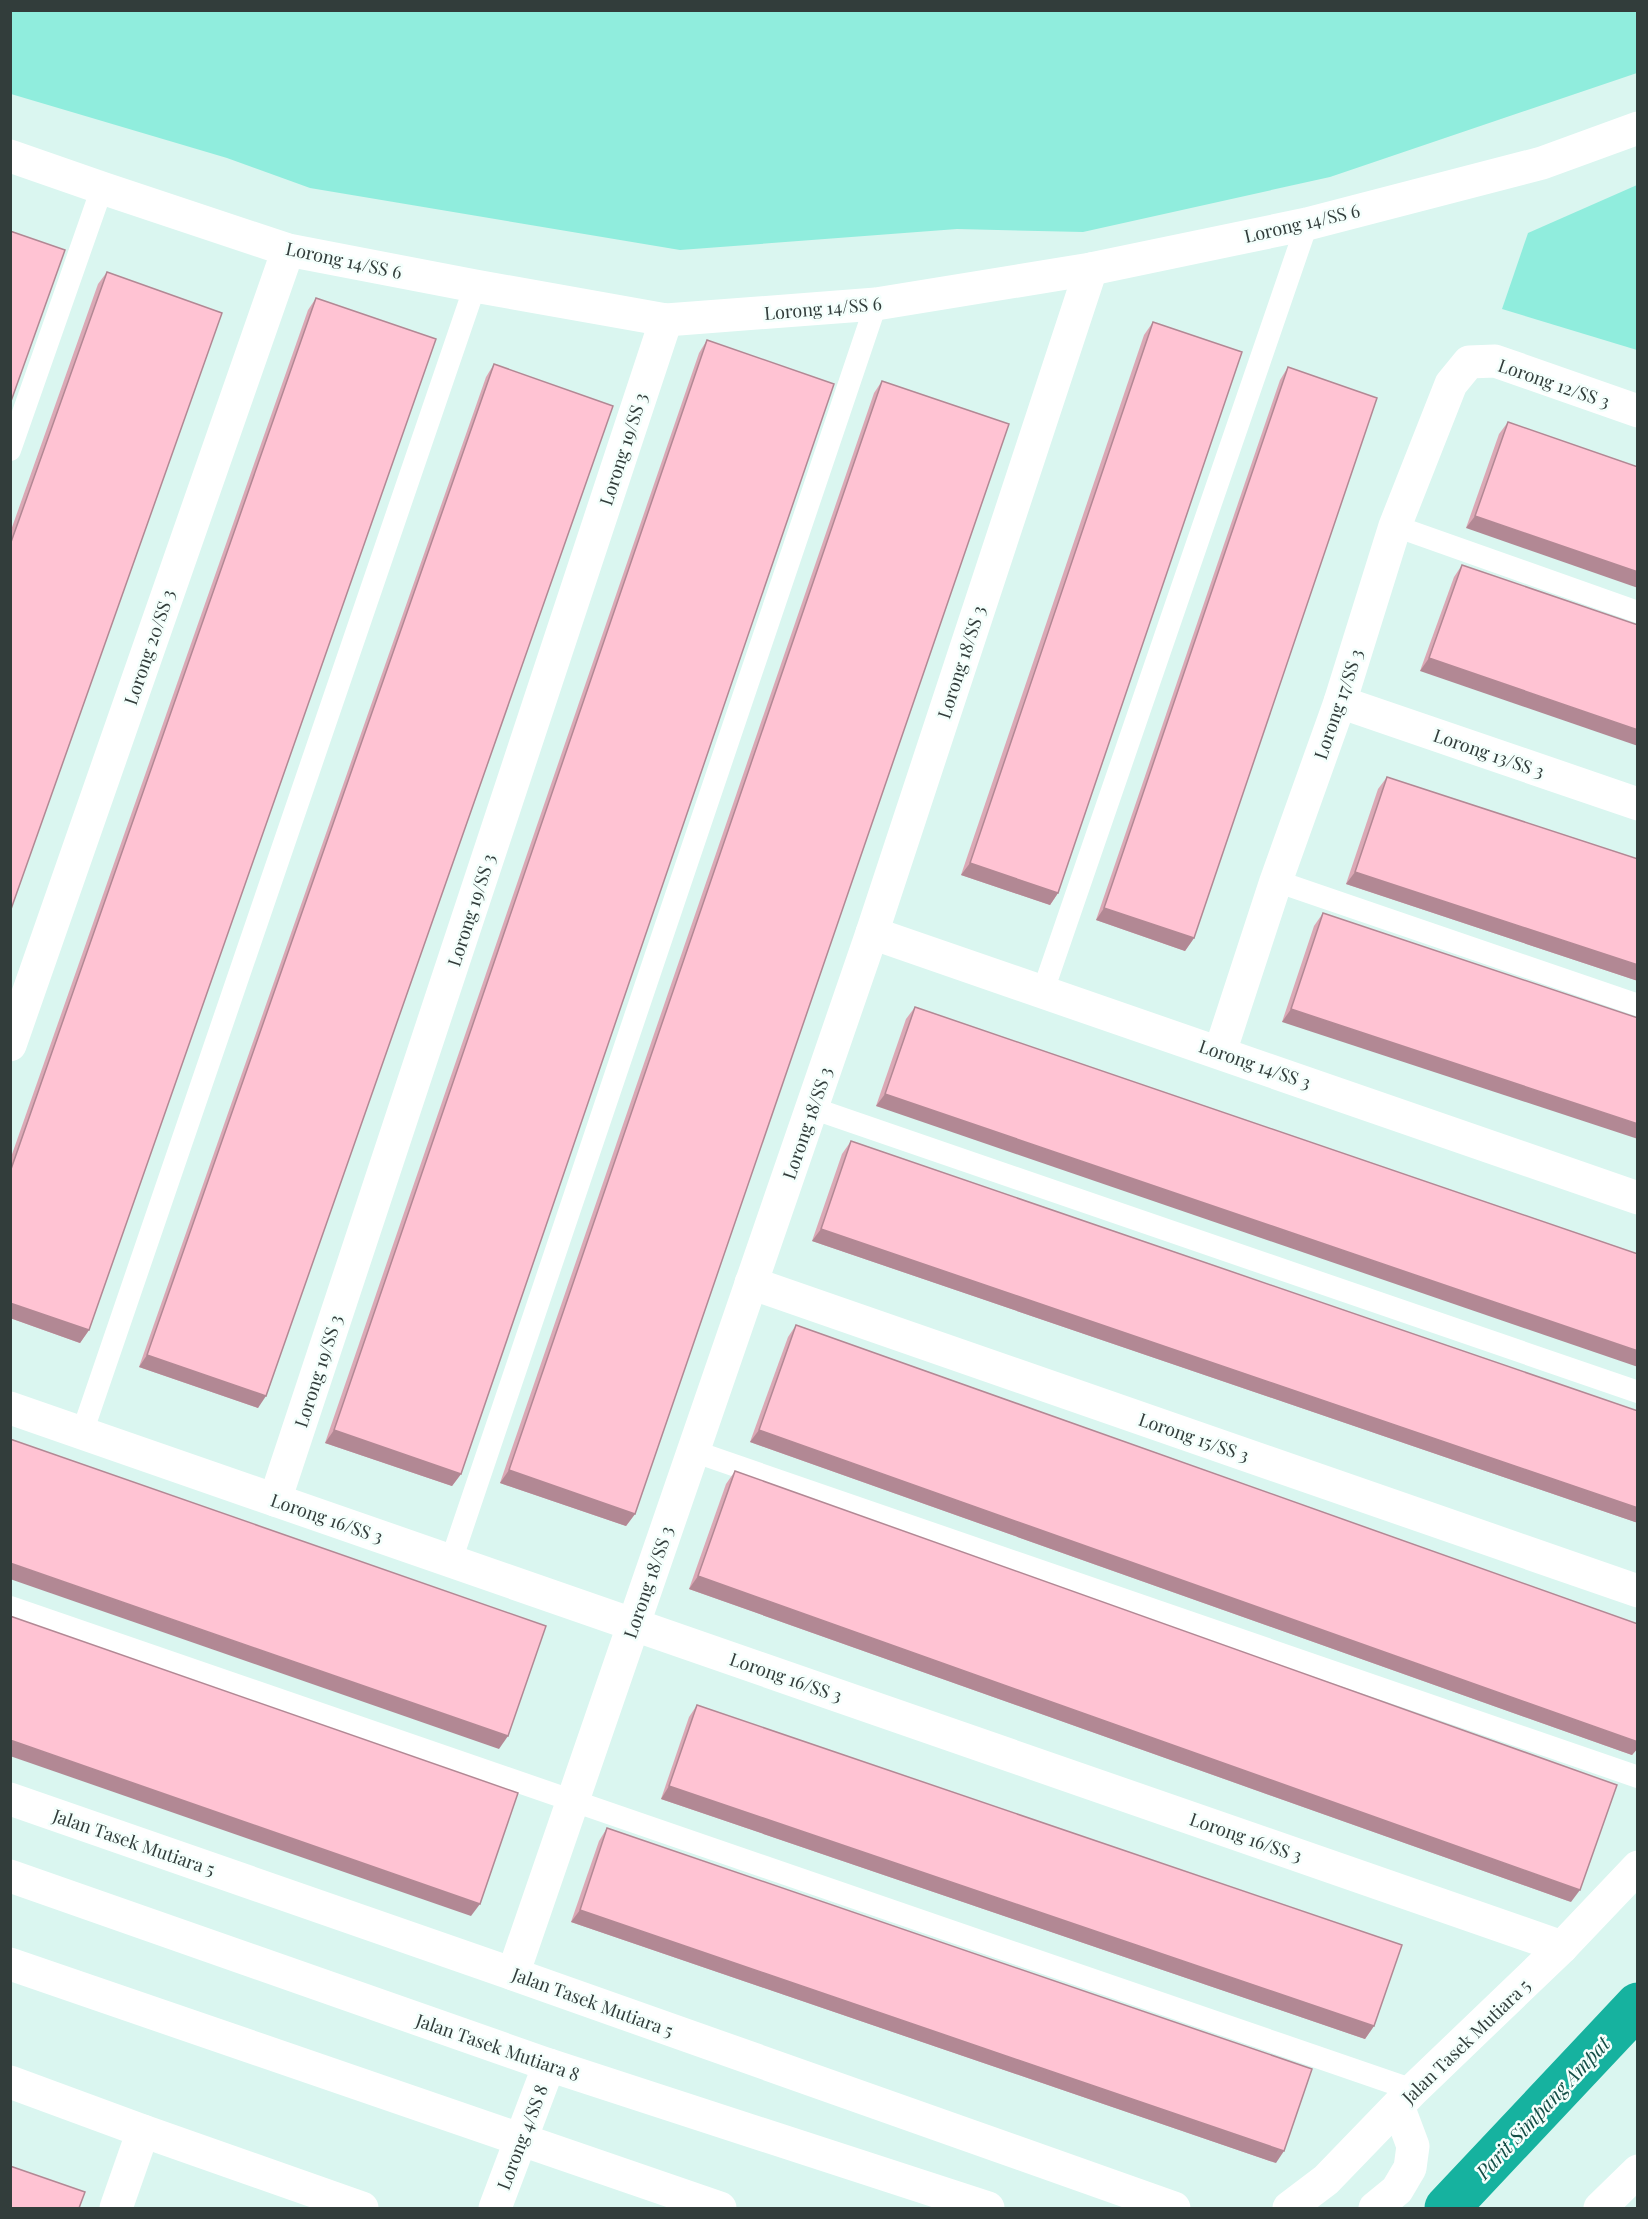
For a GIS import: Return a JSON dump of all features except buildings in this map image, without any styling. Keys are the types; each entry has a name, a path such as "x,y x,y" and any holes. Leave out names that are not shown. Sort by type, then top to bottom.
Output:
{"street":[{"name":"Lorong 14/SS 6","path":"10,156 288,250 666,320 876,304 1091,268 1307,224 1542,163 1638,128"},
{"name":"Lorong 20/SS 3","path":"10,1045 288,250"},
{"name":"Lorong 18/SS 3","path":"513,1974 873,933 1091,268"},
{"name":"Lorong 19/SS 3","path":"275,1500 666,320"},
{"name":"Lorong 12/SS 3","path":"1469,362 1495,362 1638,411"},
{"name":"Lorong 17/SS 3","path":"1220,1052 1276,881 1340,702 1395,526 1451,384 1469,362"},
{"name":"Lorong 13/SS 3","path":"1340,702 1638,804"},
{"name":"Lorong 14/SS 3","path":"873,933 1638,1198"},
{"name":"Lorong 15/SS 3","path":"751,1283 1638,1590"},
{"name":"Lorong 16/SS 3","path":"10,1408 1562,1947"},
{"name":"Jalan Tasek Mutiara 5","path":"10,1799 1174,2208"},
{"name":"Jalan Tasek Mutiara 5","path":"1288,2208 1326,2180 1406,2098 1562,1947 1638,1867"},
{"name":"Jalan Tasek Mutiara 8","path":"10,1876 549,2065 988,2208"},
{"path":"10,1964 720,2208"},
{"name":"Lorong 4/SS 8","path":"495,2208 549,2065"},
{"path":"10,2082 143,2132 310,2200 362,2208"},
{"path":"1375,2208 1398,2190 1410,2168 1413,2146 1406,2098"},
{"path":"116,2208 143,2132"},
{"path":"1600,2208 1638,2171"}],"lane":[{"path":"10,450 102,188"},
{"path":"1043,991 1307,224"},
{"path":"82,1433 475,286"},
{"path":"451,1561 876,304"},
{"path":"1395,526 1638,612"},
{"path":"1276,881 1638,1005"},
{"path":"812,1108 1638,1392"},
{"path":"693,1451 1638,1777"},
{"path":"10,1607 573,1801 1406,2098"}],"green space":[{"path":"1637,10 1637,73 1330,177 1083,232 957,229 680,250 310,188 227,158 11,94 11,11"},
{"path":"1637,185 1637,350 1502,309 1528,233"}],"waterway":[{"name":"Parit Simpang Ampat","path":"1447,2208 1638,2005"}]}
